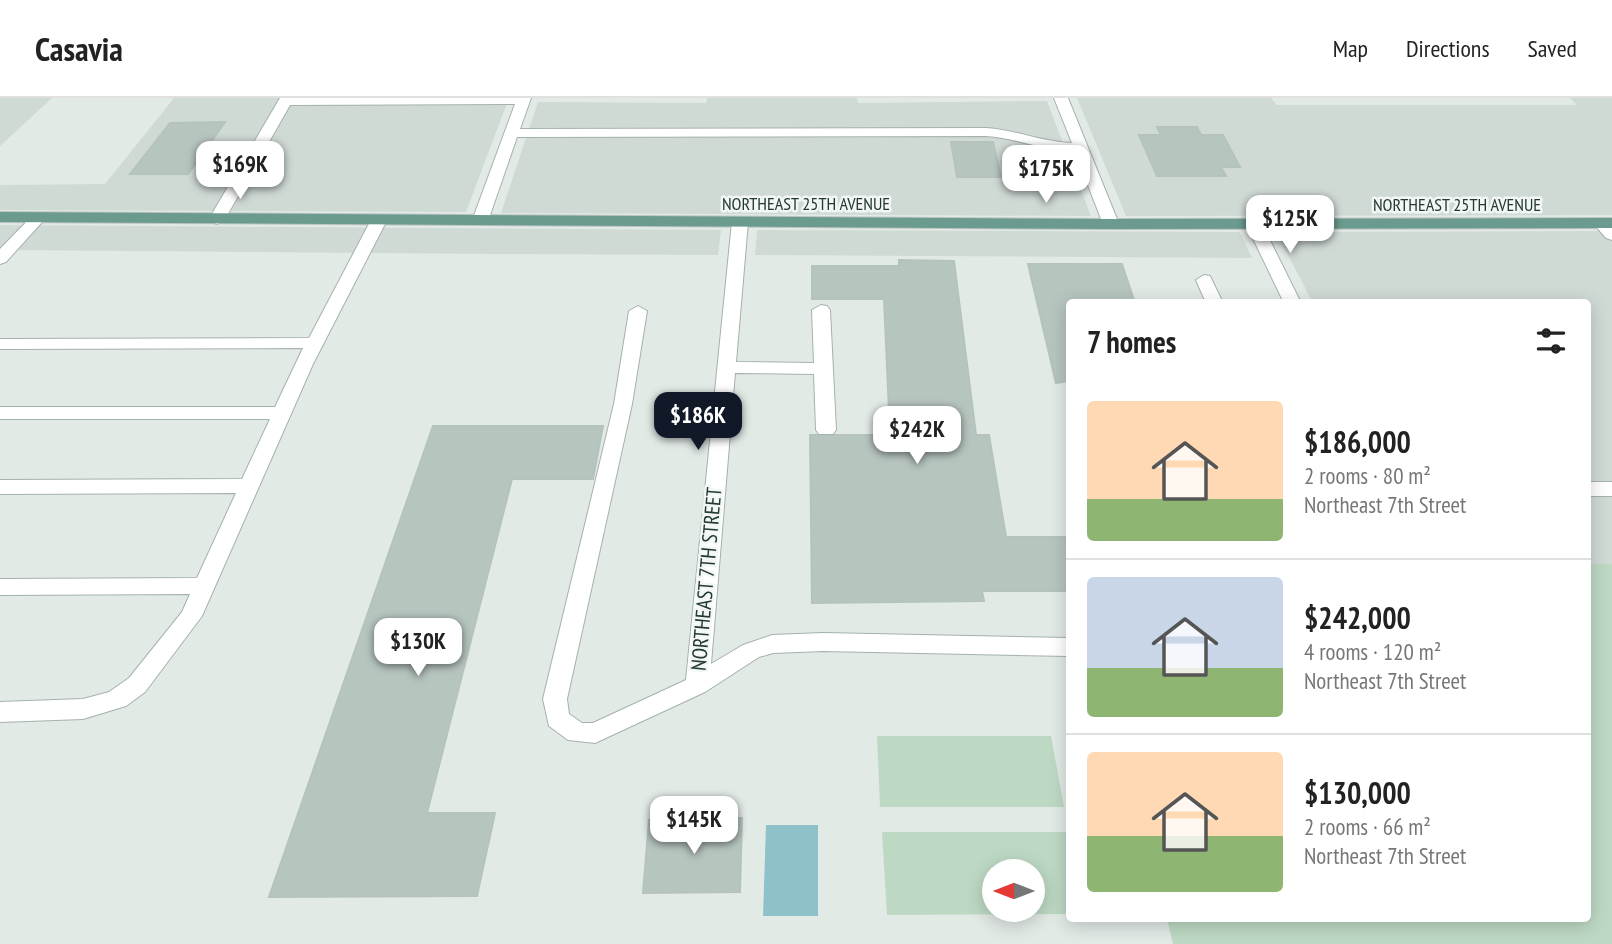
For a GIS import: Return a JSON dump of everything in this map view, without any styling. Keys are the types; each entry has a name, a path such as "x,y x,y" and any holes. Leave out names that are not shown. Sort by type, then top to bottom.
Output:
{"main road":[{"name":"NORTHEAST 25TH AVENUE","path":"0,217 1608,227"}],"street":[{"path":"1061,98 1111,224"},
{"path":"217,219 286,99 523,99 480,221"},
{"path":"511,133 986,132 1002,133 1052,147 1081,148"},
{"path":"0,259 38,218"},
{"path":"0,712 83,709 117,699 138,685 191,617 314,343 379,220"},
{"name":"NORTHEAST 7TH STREET","path":"696,685 740,222"},
{"path":"1254,224 1291,299"},
{"path":"1205,280 1212,299"},
{"path":"821,310 826,430"},
{"path":"638,311 623,404 555,699 558,719 577,733 595,733 696,685 738,657 772,644 823,642 1066,647"},
{"path":"0,344 314,343"},
{"path":"726,368 823,369"},
{"path":"0,413 282,413"},
{"path":"0,487 249,486"},
{"path":"1591,489 1612,489"},
{"path":"0,587 205,586"}],"shaded area":[{"path":"0,98 52,98 0,146"},
{"path":"174,98 509,98 466,212 0,210 0,185 105,184"},
{"path":"707,98 857,98 858,103 1047,101 1091,216 501,213 538,102 706,103"},
{"path":"1077,98 1271,98 1277,105 1577,105 1570,98 1612,98 1612,215 1126,216"},
{"path":"0,225 721,230 718,255 492,254 0,250"},
{"path":"757,230 1240,232 1252,258 755,255"},
{"path":"1612,231 1612,564 1591,564 1591,299 1311,299 1276,232"}],"green space":[{"path":"1591,564 1612,564 1612,944 1173,944 1168,922 1591,922"},
{"path":"877,736 1051,736 1064,807 880,807"},
{"path":"882,832 1066,832 1066,914 1045,914 1045,859 982,859 982,914 887,915"}],"water":[{"path":"766,825 818,825 818,916 763,916"}],"building":[{"path":"225,122 188,174 130,174 170,123"},
{"path":"1157,127 1197,127 1201,135 1223,135 1240,167 1221,167 1226,176 1157,176 1139,135 1161,135"},
{"path":"951,142 993,142 1001,177 957,177"},
{"path":"899,260 954,261 976,435 989,435 1006,537 1066,537 1066,591 982,591 984,601 812,603 810,435 890,435 884,299 812,299 812,266 899,266"},
{"path":"1028,264 1122,264 1134,299 1066,299 1066,381 1056,383"},
{"path":"433,426 603,426 593,479 512,479 427,813 495,813 477,896 269,897"},
{"path":"742,818 740,892 643,893 649,820"}]}
